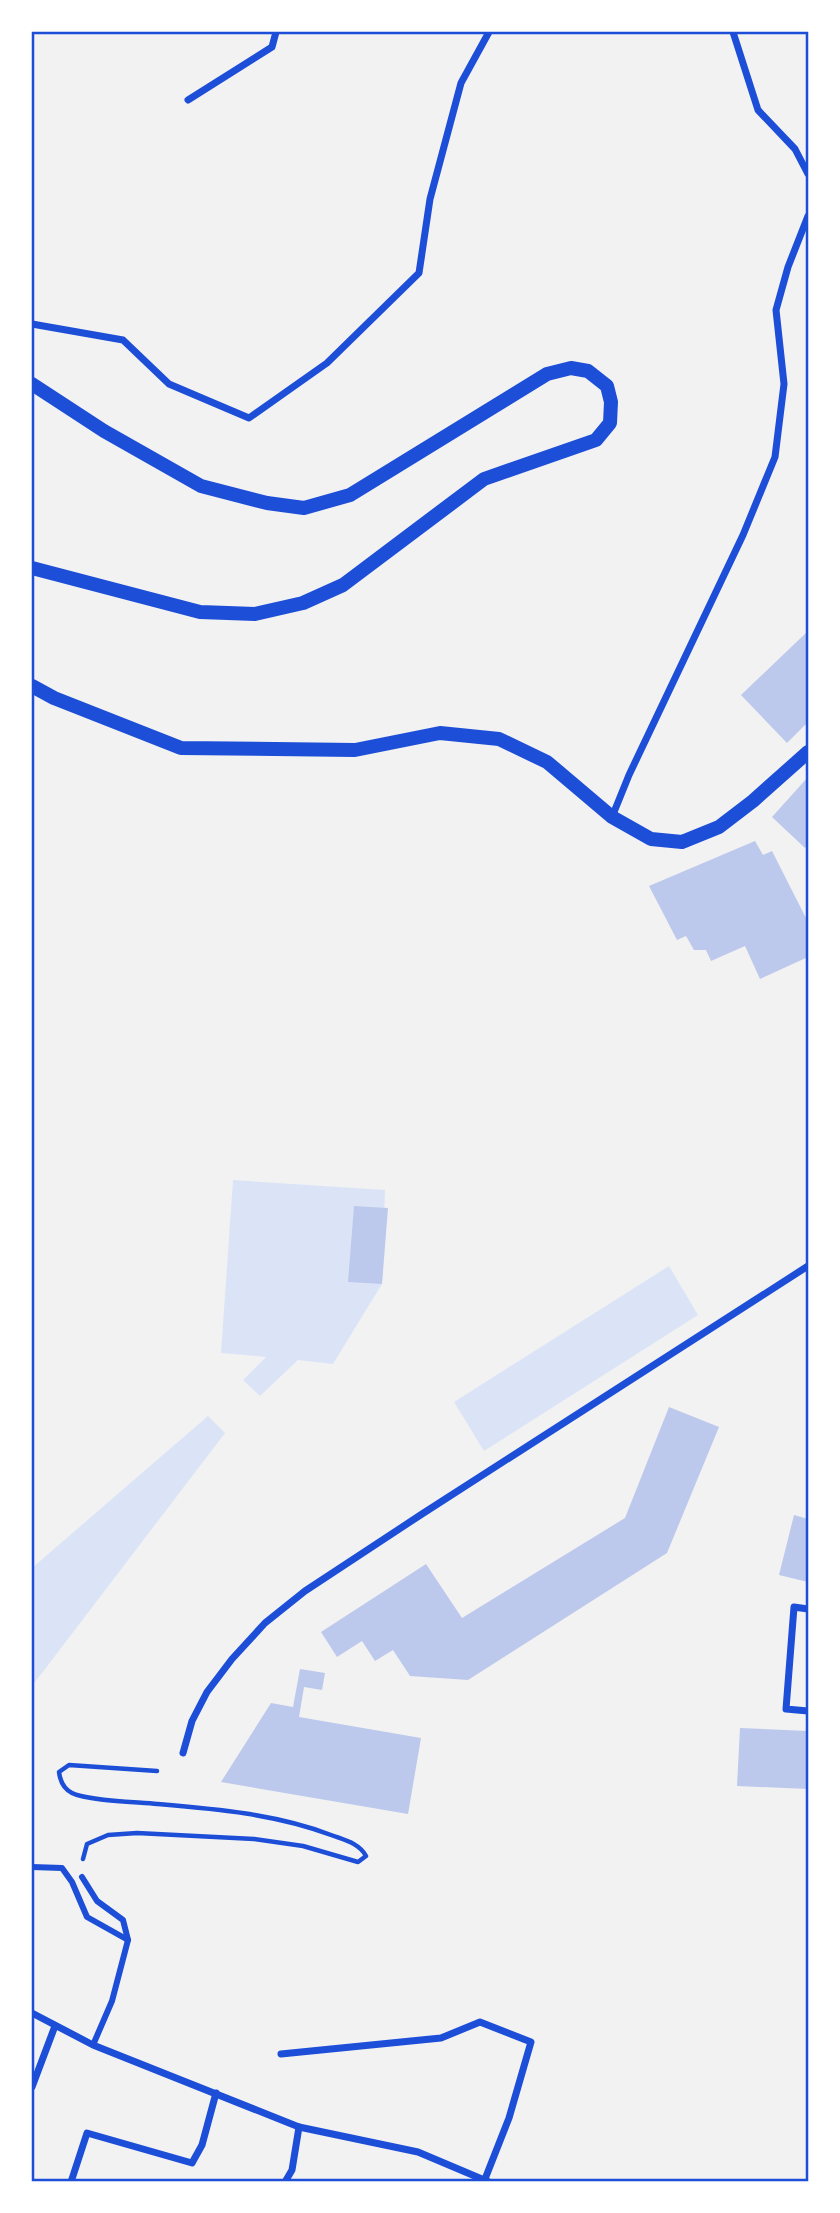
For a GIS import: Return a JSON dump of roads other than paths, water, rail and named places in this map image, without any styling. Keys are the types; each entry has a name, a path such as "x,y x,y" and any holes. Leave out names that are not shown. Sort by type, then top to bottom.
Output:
{"main road":[{"path":"32,384 104,431 201,485 267,503 304,508 350,495 547,374 571,368 588,371 607,386 611,402 610,423 596,440 484,479 343,585 303,603 255,614 200,612 32,568"},
{"path":"32,686 54,698 181,748 355,750 440,733 499,739 547,762 612,817 651,839 682,842 719,827 808,752"}],"street":[{"path":"188,100 272,47 276,32"},
{"path":"32,324 123,340 169,384 249,418 327,363 419,273 430,200 461,83 489,32"},
{"path":"733,32 758,110 795,149 808,174"},
{"path":"612,817 629,775 743,535 775,457 784,384 776,310 788,267 808,216"},
{"path":"183,1753 192,1721 207,1692 232,1659 265,1623 306,1591 808,1266"},
{"path":"808,1609 794,1607 786,1709 808,1712"},
{"path":"32,1867 62,1868 72,1882 87,1917 128,1940"},
{"path":"82,1877 97,1901 123,1920 128,1940 111,2001 93,2045"},
{"path":"32,2013 93,2045 299,2127 418,2152 487,2180 509,2118 531,2042 480,2022 442,2038 281,2054"},
{"path":"32,2087 55,2026"},
{"path":"71,2182 87,2133 192,2163 202,2145 216,2093"},
{"path":"285,2182 292,2170 299,2127"}]}
